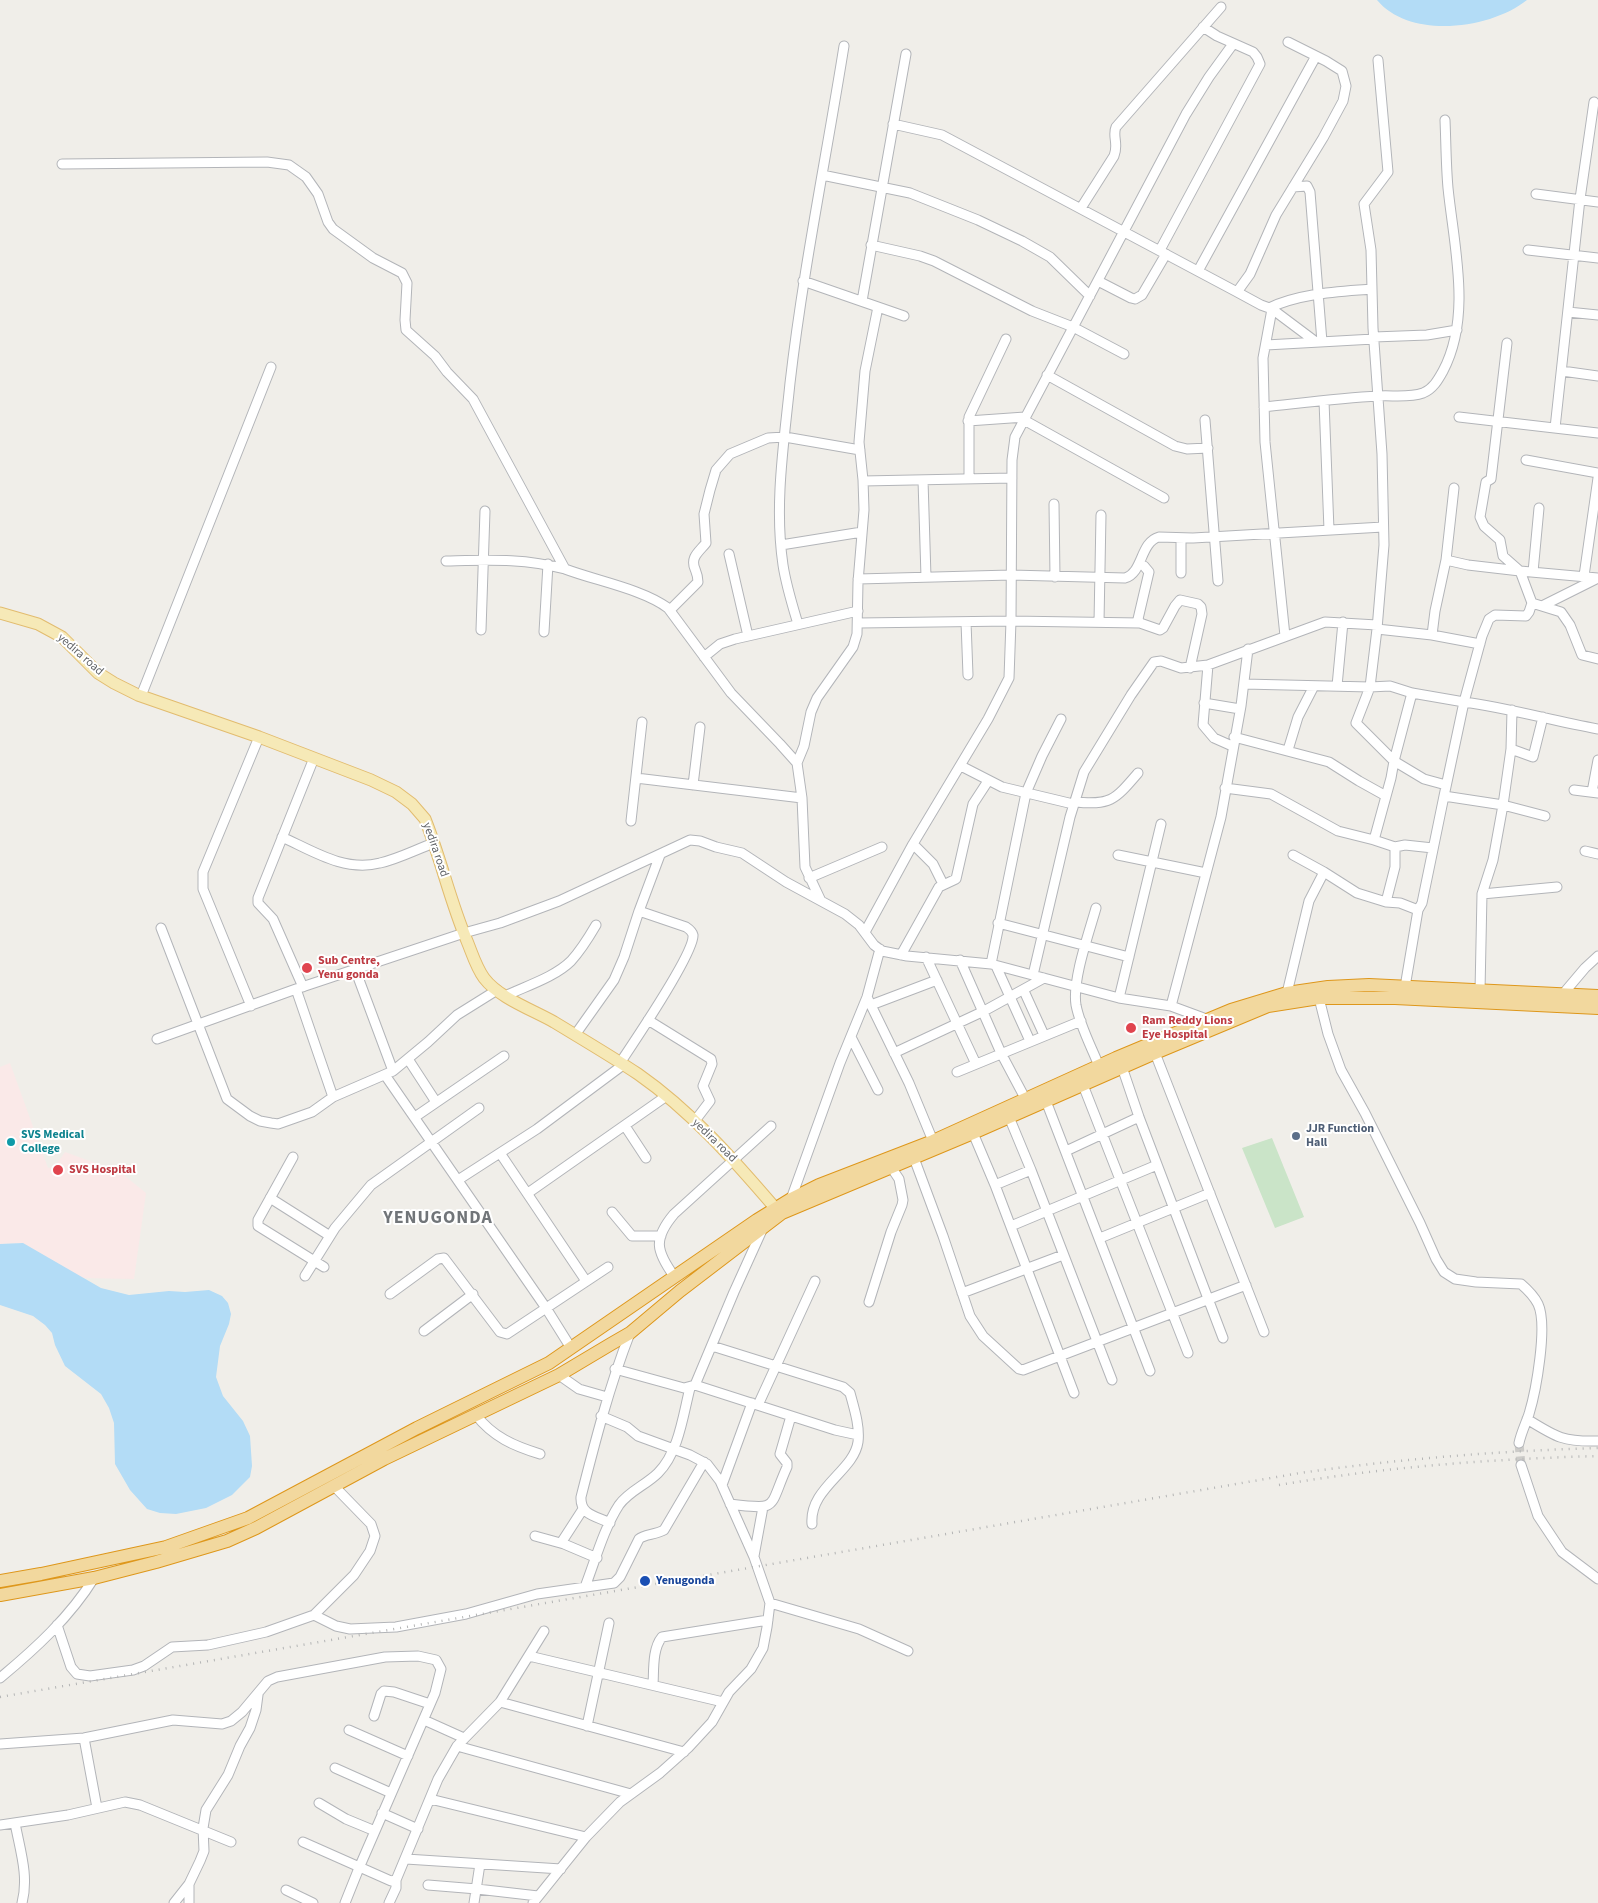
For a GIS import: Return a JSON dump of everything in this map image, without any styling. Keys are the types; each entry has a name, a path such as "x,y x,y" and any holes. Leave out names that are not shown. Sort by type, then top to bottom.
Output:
{"highway":[{"path":"0,1580 41,1574 166,1547 248,1518 417,1428 549,1362 791,1199 828,1181 933,1141 1099,1066 1231,1010 1287,993 1328,986 1369,985 1598,996"},
{"path":"0,1595 94,1578 227,1541 384,1459 559,1375 630,1333 680,1291 782,1213 1268,1006 1319,998 1395,998 1598,1008"}],"main road":[{"name":"yedira road","path":"0,612 38,624 62,637 98,673 141,696 260,737 370,780 396,792 412,804 425,819 464,933 484,979 501,993 622,1064 665,1097 734,1160 776,1209"}],"street":[{"path":"1081,208 1114,156 1117,149 1114,133 1116,127 1222,7"},
{"path":"1098,281 1131,298 1135,299 1142,295 1260,64 1258,57 1253,52 1217,36 1203,27"},
{"path":"1236,292 1250,274 1276,214 1323,138 1343,101 1346,86 1342,71 1288,42"},
{"path":"864,932 913,844 961,766 1009,678 1012,622 1012,478 1015,437 1186,114 1209,77 1233,44"},
{"path":"798,624 783,566 780,498 785,436 803,281 844,46"},
{"path":"862,301 906,54"},
{"path":"1198,271 1316,56"},
{"path":"1378,60 1388,172 1364,204 1371,250 1374,338 1382,454 1384,545 1370,687 1356,723 1394,761 1424,779 1446,785"},
{"path":"1555,428 1580,199 1594,102"},
{"path":"1264,407 1378,396 1415,395 1428,391 1437,382 1447,363 1456,330 1458,280 1448,186 1444,120"},
{"path":"893,124 942,135 1271,309 1319,342"},
{"path":"62,164 266,162 289,165 306,177 318,194 332,229 373,258 402,272 407,283 406,330 436,356 447,372 473,398 565,569"},
{"path":"822,175 910,193 939,203 1022,241 1050,257 1090,296"},
{"path":"1293,187 1307,186 1310,192 1318,294 1319,342"},
{"path":"1536,194 1598,202"},
{"path":"871,245 934,261 1032,310 1073,327 1124,354"},
{"path":"1528,250 1598,258"},
{"path":"803,281 904,316"},
{"path":"1285,636 1265,442 1263,358 1271,309 1280,303 1318,294 1372,289"},
{"path":"821,901 805,868 802,798 797,763 804,746 811,712 817,698 854,647 859,623 858,579 864,510 859,442 865,372 878,307"},
{"path":"1568,312 1598,315"},
{"path":"1266,345 1427,335 1456,330"},
{"path":"969,479 968,421 971,410 1006,339"},
{"path":"1405,987 1418,910 1422,903 1464,702 1485,626 1493,617 1526,616 1532,603 1520,571 1503,556 1500,540 1484,526 1480,517 1486,482 1491,479 1507,343"},
{"path":"141,696 270,366"},
{"path":"1562,372 1598,376"},
{"path":"1047,376 1175,446 1187,449 1208,448"},
{"path":"1324,401 1330,530"},
{"path":"1459,417 1598,433"},
{"path":"968,421 1024,418 1164,498"},
{"path":"1205,420 1218,581"},
{"path":"670,610 698,582 698,575 693,561 706,543 704,514 716,470 730,454 768,438 785,436 860,450"},
{"path":"1526,460 1598,473"},
{"path":"863,481 1012,478"},
{"path":"1584,576 1598,478"},
{"path":"923,480 926,578"},
{"path":"1432,635 1446,560 1454,488"},
{"path":"1054,504 1055,576"},
{"path":"1534,572 1539,508"},
{"path":"481,630 485,511"},
{"path":"1099,622 1101,515"},
{"path":"858,579 1011,575 1099,578 1129,577 1149,543 1154,538 1383,526"},
{"path":"781,545 862,532"},
{"path":"1181,538 1181,573"},
{"path":"729,554 748,636"},
{"path":"446,561 517,560 548,564 660,602 670,610 731,694 797,763"},
{"path":"1446,560 1468,565 1598,578"},
{"path":"544,632 548,564"},
{"path":"1138,564 1144,566 1149,572 1138,619 1140,623"},
{"path":"1544,606 1598,578"},
{"path":"859,623 1099,622 1140,623 1160,630 1180,600 1198,604 1202,607 1190,668"},
{"path":"1532,603 1561,612 1570,625 1582,655 1598,660"},
{"path":"704,657 720,644 858,611"},
{"path":"966,622 968,675"},
{"path":"1033,975 1073,803 1084,772 1131,695 1154,662 1159,660 1174,666 1190,668 1208,665 1325,622 1343,622 1480,644"},
{"path":"1336,686 1343,622"},
{"path":"1171,1006 1221,817 1240,709 1248,650"},
{"path":"1208,665 1202,722 1205,728 1218,741 1288,750 1329,762 1359,782 1386,796"},
{"path":"1244,684 1390,686 1598,729"},
{"path":"1288,750 1298,717 1314,686"},
{"path":"1374,840 1412,692"},
{"path":"1204,703 1240,709"},
{"path":"1480,991 1482,894 1493,860 1503,805 1511,749 1512,710"},
{"path":"1511,749 1533,758 1543,717"},
{"path":"1030,1041 993,965 998,923 1026,794 1042,756 1061,719"},
{"path":"631,821 642,722"},
{"path":"693,785 700,727"},
{"path":"251,1006 203,889 202,872 260,737"},
{"path":"314,758 259,894 258,903 273,919 300,988 333,1097"},
{"path":"1574,790 1595,793 1598,760"},
{"path":"961,766 988,781 1026,794 1073,803 1109,801 1121,793 1138,773"},
{"path":"636,778 802,798"},
{"path":"901,954 935,893 943,884 956,879 973,804 988,781"},
{"path":"1225,788 1271,794 1338,831 1395,847 1405,845 1433,848"},
{"path":"1444,796 1503,805 1545,816"},
{"path":"1119,998 1161,824"},
{"path":"282,837 334,861 357,864 381,863 434,843"},
{"path":"157,1039 355,969 500,923 575,896 612,876 660,856 690,840 742,853 786,882 845,914 880,949 926,958 960,960 993,965 1119,998 1171,1006 1209,1020"},
{"path":"913,844 933,864 943,884"},
{"path":"809,878 882,847"},
{"path":"1386,902 1394,867 1395,847"},
{"path":"1585,851 1598,854"},
{"path":"1118,855 1206,873"},
{"path":"1293,855 1357,893 1386,902 1400,903 1418,910"},
{"path":"575,1035 614,980 660,856"},
{"path":"1287,993 1309,901 1324,872"},
{"path":"1482,894 1557,887"},
{"path":"1096,908 1076,986 1076,1003 1099,1066"},
{"path":"458,1180 536,1129 622,1064 674,977 692,943 693,936 691,930 686,927 639,911"},
{"path":"998,923 1129,957"},
{"path":"161,928 228,1099 250,1116 260,1121 278,1124 312,1112 333,1097 389,1073 408,1059 457,1015 501,993 560,969 580,951 596,925"},
{"path":"791,1199 851,1037 869,1001 880,949"},
{"path":"1563,994 1598,956"},
{"path":"926,958 976,1064"},
{"path":"960,960 1001,1053 1026,1100"},
{"path":"355,969 389,1073 415,1117 546,1308 571,1348"},
{"path":"894,1053 1024,991 1044,978"},
{"path":"869,1001 937,980"},
{"path":"1024,991 1044,1035"},
{"path":"1319,998 1328,1034 1341,1070 1365,1113 1444,1272 1455,1278 1476,1282 1521,1284 1531,1293 1538,1305 1542,1318 1542,1338 1533,1395 1518,1443"},
{"path":"869,1001 909,1083 933,1141"},
{"path":"648,1020 711,1060 712,1064 703,1088 710,1100 694,1122"},
{"path":"957,1072 1081,1021"},
{"path":"851,1037 878,1090"},
{"path":"1155,1053 1264,1332"},
{"path":"415,1117 504,1056"},
{"path":"408,1059 436,1102"},
{"path":"1122,1068 1223,1338"},
{"path":"1083,1085 1188,1353"},
{"path":"528,1193 665,1097"},
{"path":"1046,1101 1150,1371"},
{"path":"305,1276 330,1236 371,1185 479,1108"},
{"path":"1009,1117 1032,1170 1112,1380"},
{"path":"1066,1150 1139,1117"},
{"path":"624,1126 646,1158"},
{"path":"674,1276 662,1260 660,1251 664,1226 674,1214 771,1126"},
{"path":"973,1133 995,1184 1074,1393"},
{"path":"500,1152 586,1280"},
{"path":"293,1157 258,1220 258,1226 324,1267"},
{"path":"914,1158 970,1316 983,1336 1016,1368 1023,1370 1246,1285"},
{"path":"1011,1226 1157,1165"},
{"path":"870,1302 891,1232 903,1200 898,1179 891,1167"},
{"path":"995,1184 1032,1170"},
{"path":"1100,1238 1210,1193"},
{"path":"270,1198 330,1236"},
{"path":"612,1212 632,1236 661,1236"},
{"path":"585,1587 610,1523 620,1504 631,1493 657,1474 674,1449 693,1386 763,1228"},
{"path":"962,1293 1063,1254"},
{"path":"390,1294 442,1257 447,1260 500,1332 504,1334 511,1332 608,1267"},
{"path":"722,1485 755,1404 777,1366 815,1281"},
{"path":"424,1331 473,1294"},
{"path":"561,1543 582,1509 581,1497 601,1416 615,1369 630,1333"},
{"path":"712,1346 842,1387 850,1392 858,1443 854,1455 839,1471 813,1506 812,1524"},
{"path":"615,1369 684,1388 693,1386 835,1430 858,1435"},
{"path":"559,1375 579,1389 607,1397"},
{"path":"476,1415 490,1431 500,1438 510,1444 540,1454"},
{"path":"428,1885 477,1888 536,1900 586,1837 620,1802 660,1773 684,1752 712,1722 729,1692 751,1669 763,1648 770,1603 754,1557 722,1485 704,1462 638,1436 627,1427 601,1416"},
{"path":"730,1504 763,1508 770,1505 774,1500 787,1467 787,1463 780,1454 791,1416"},
{"path":"1527,1419 1554,1436 1566,1440 1598,1441"},
{"path":"314,1615 336,1626 350,1629 396,1627 466,1614 537,1594 614,1582 618,1580 639,1539 664,1530 704,1462"},
{"path":"1522,1465 1538,1516 1562,1552 1598,1579"},
{"path":"57,1624 71,1667 77,1674 90,1676 132,1670 144,1666 172,1647 202,1646 266,1632 314,1615 354,1576 370,1551 375,1536 371,1524 334,1486"},
{"path":"754,1557 763,1508"},
{"path":"582,1509 610,1523"},
{"path":"535,1536 561,1543 597,1558"},
{"path":"0,1678 41,1643 85,1593 94,1578"},
{"path":"770,1603 859,1630 908,1651"},
{"path":"653,1685 656,1650 658,1641 662,1638 768,1620"},
{"path":"588,1726 609,1624"},
{"path":"389,1903 397,1886 396,1880 438,1779 457,1746 500,1702 544,1631"},
{"path":"529,1656 723,1702"},
{"path":"0,1744 84,1738 173,1720 222,1724 232,1721 242,1712 268,1681 294,1673 385,1657 424,1657 436,1660 442,1669 430,1704 345,1903"},
{"path":"374,1716 381,1694 384,1691 394,1692 430,1704"},
{"path":"174,1903 189,1884 204,1851 203,1819 206,1810 228,1775 250,1728 256,1710 258,1692"},
{"path":"500,1702 684,1752"},
{"path":"424,1720 464,1738"},
{"path":"349,1730 408,1756"},
{"path":"84,1738 96,1808"},
{"path":"457,1746 549,1773 631,1794"},
{"path":"335,1768 391,1793"},
{"path":"430,1800 586,1837"},
{"path":"0,1825 125,1802 133,1803 231,1842"},
{"path":"319,1803 346,1819 375,1831"},
{"path":"382,1813 418,1829"},
{"path":"15,1823 26,1873 26,1890 22,1903"},
{"path":"303,1842 359,1868 391,1881 396,1880"},
{"path":"406,1859 561,1869"},
{"path":"474,1903 480,1864"},
{"path":"189,1884 189,1903"},
{"path":"286,1890 312,1903"}],"shaded area":[{"name":"SVS Hospital","path":"10,1063 48,1168 55,1166 65,1152 120,1172 146,1193 134,1279 82,1278 23,1243 0,1244 0,1067"}],"green space":[{"path":"1272,1138 1304,1217 1275,1228 1242,1148"}],"water":[{"path":"1377,0 1527,0 1512,10 1493,18 1451,26 1429,25 1409,21 1391,13"},
{"path":"23,1243 101,1288 129,1295 209,1290 222,1296 228,1303 231,1314 220,1346 216,1377 223,1396 243,1421 250,1436 252,1466 250,1477 232,1495 206,1508 176,1514 160,1513 147,1509 130,1490 115,1464 114,1423 109,1408 101,1394 65,1366 55,1345 52,1333 45,1325 33,1316 0,1305 0,1244"}],"tunnel":[{"path":"1519,1443 1521,1465"}],"railway":[{"path":"0,1697 1300,1473 1449,1456 1598,1448"},
{"path":"1279,1485 1359,1473 1438,1465 1598,1456"}],"place":[{"name":"Sub Centre, Yenu gonda","path":"307,968"},
{"name":"Ram Reddy Lions Eye Hospital","path":"1131,1028"},
{"name":"JJR Function Hall","path":"1296,1136"},
{"name":"SVS Medical College","path":"11,1142"},
{"name":"SVS Hospital","path":"58,1170"},
{"name":"Yenugonda","path":"645,1581"}],"district":[{"name":"YENUGONDA","path":"438,1219"}]}
